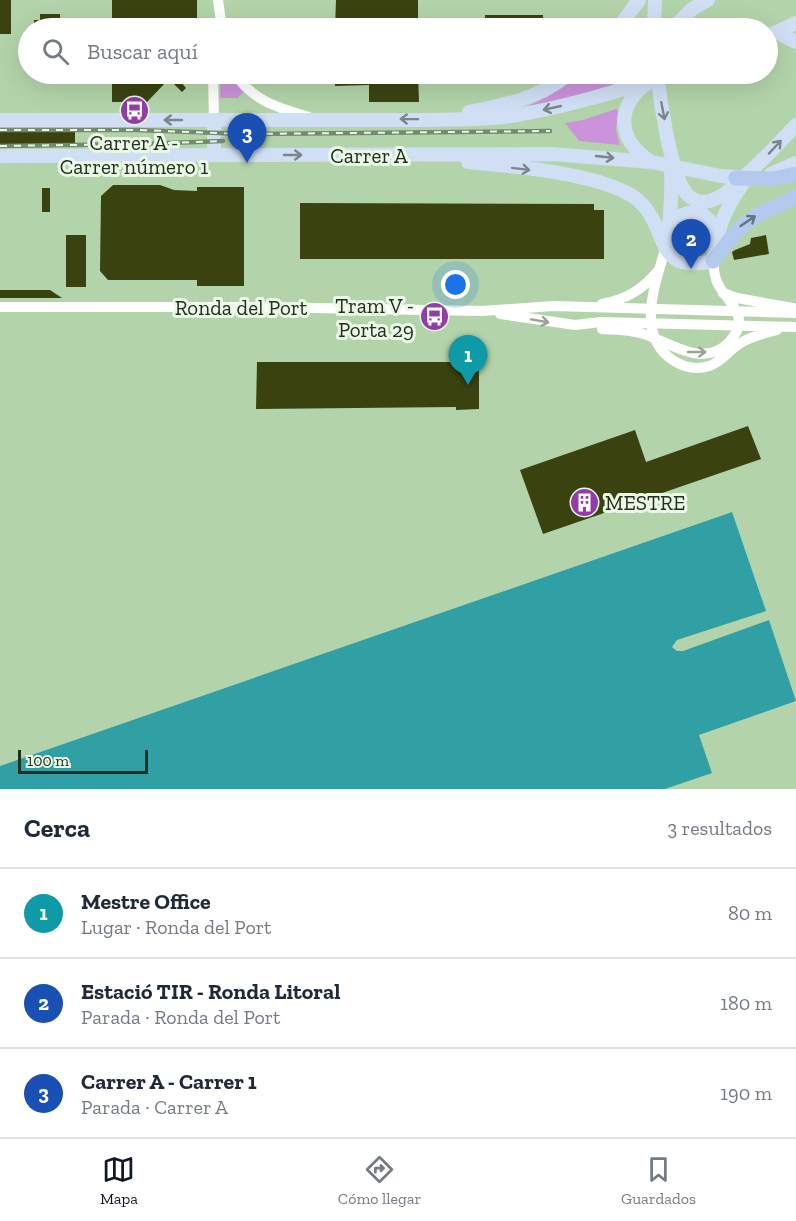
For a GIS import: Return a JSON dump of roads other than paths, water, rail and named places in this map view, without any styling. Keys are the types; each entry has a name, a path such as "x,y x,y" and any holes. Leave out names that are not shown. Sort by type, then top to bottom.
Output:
{"highway":[{"path":"736,178 772,179 796,174"},
{"path":"713,261 741,226 759,214 796,197"}],"main road":[{"path":"626,18 639,0"},
{"path":"654,18 655,0"},
{"path":"684,18 708,0"},
{"path":"778,31 796,23"},
{"path":"778,36 796,42"},
{"path":"430,120 526,99 555,84"},
{"name":"Carrer A","path":"0,120 430,120 517,115 572,103 635,84"},
{"path":"648,84 630,100 624,124 629,141 640,155 651,162"},
{"path":"656,84 679,179 690,197 700,202 712,201 723,195 753,170"},
{"path":"214,120 214,155"},
{"path":"379,155 482,163 564,174 609,185 627,193 647,209 656,224 665,250 684,263 696,264 713,261 716,240 726,208 753,170 796,125"},
{"path":"665,250 671,224 672,204 670,148"},
{"name":"Carrer A","path":"0,156 552,154 651,162 736,178 765,176 796,163"},
{"path":"671,224 685,213 701,213 712,224 716,240"}],"street":[{"path":"217,18 218,0"},
{"path":"218,0 221,18"},
{"path":"213,84 214,120"},
{"path":"244,84 264,102 276,108 315,119"},
{"path":"665,250 659,269 650,324 662,351 678,363 691,368 708,367 717,363 742,342 777,330 796,327"},
{"path":"575,325 633,331 656,338 682,351 704,353 725,345 736,333 739,319 715,278 713,261"},
{"path":"586,307 618,301 643,288 659,269"},
{"path":"723,292 737,298 796,311"},
{"name":"Ronda del Port","path":"0,307 267,307 482,311 553,306 736,312 796,311"},
{"name":"Ronda del Port","path":"482,311 575,325 601,322 796,327"}],"water":[{"path":"732,512 766,611 677,640 672,647 677,651 683,651 769,620 796,701 699,735 712,773 665,789 0,789 0,766"}],"railway":[{"path":"0,130 137,130 247,134 550,131"},
{"path":"0,146 223,141"}],"place":[{"name":"Carrer A - Carrer número 1","path":"134,111"},
{"name":"Carrer A - Carrer 1","path":"247,163"},
{"name":"Estació TIR - Ronda Litoral","path":"691,269"},
{"name":"Tram V - Porta 29","path":"435,317"},
{"name":"Mestre Office","path":"468,385"},
{"name":"MESTRE","path":"584,502"}]}
